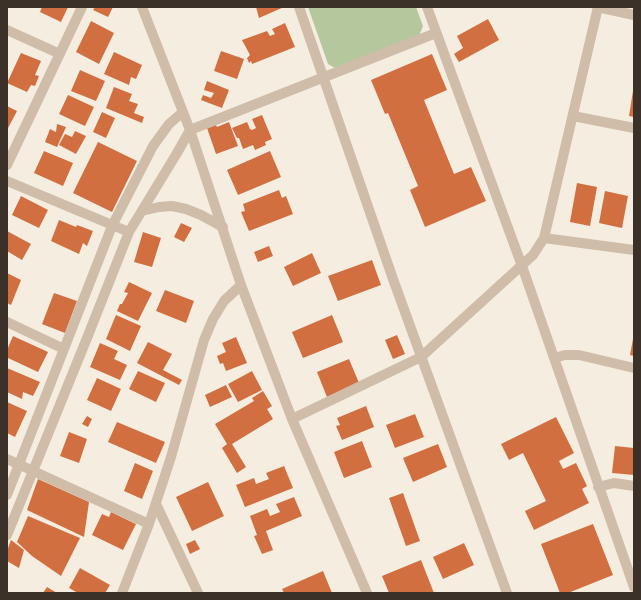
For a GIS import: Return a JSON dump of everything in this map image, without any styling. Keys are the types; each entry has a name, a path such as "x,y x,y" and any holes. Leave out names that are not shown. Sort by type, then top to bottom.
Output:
{"street":[{"path":"7,165 82,7"},
{"path":"142,7 190,130 241,285 292,419 367,593"},
{"path":"299,7 392,279 507,593"},
{"path":"427,7 522,266 634,587"},
{"path":"292,419 421,357 533,255 544,238 598,7 634,15"},
{"path":"7,30 60,54"},
{"path":"7,535 32,470 85,344 128,232 190,130 436,33"},
{"path":"7,495 112,226 153,146 169,124 183,112"},
{"path":"573,116 634,128"},
{"path":"7,181 128,232"},
{"path":"142,211 172,206 186,209 201,215 223,227"},
{"path":"544,238 634,250"},
{"path":"122,593 156,504 204,340 224,301 241,285"},
{"path":"7,322 64,349"},
{"path":"554,358 565,355 579,355 634,368"},
{"path":"7,459 149,524"},
{"path":"598,487 614,483 634,486"},
{"path":"156,504 198,593"}],"green space":[{"path":"308,7 416,7 423,26 419,36 335,68 328,64"}],"building":[{"path":"42,7 68,7 61,22 40,12"},
{"path":"95,7 113,7 108,17 93,10"},
{"path":"256,7 284,7 259,18"},
{"path":"488,19 499,40 459,62 454,54 463,48 457,36"},
{"path":"91,21 114,33 99,64 76,52"},
{"path":"285,23 295,47 252,64 251,61 249,63 247,58 250,55 242,40 267,31 270,36 275,34 272,29"},
{"path":"221,51 244,59 237,79 214,71"},
{"path":"114,52 142,65 136,79 131,77 129,85 104,74"},
{"path":"21,53 41,61 35,75 39,76 35,86 31,85 27,92 7,83"},
{"path":"432,54 447,90 424,100 454,174 471,167 486,201 425,227 410,190 418,186 388,113 385,114 371,80"},
{"path":"80,70 105,81 96,101 71,91"},
{"path":"207,81 229,90 222,108 201,100 203,95 211,98 214,93 204,90"},
{"path":"114,87 132,94 129,101 138,104 134,113 144,117 142,123 106,108"},
{"path":"634,91 634,117 629,116"},
{"path":"68,95 94,107 85,126 59,114"},
{"path":"7,106 17,111 7,130"},
{"path":"102,112 115,118 106,138 93,132"},
{"path":"262,115 272,139 265,142 266,145 255,150 253,145 243,149 239,138 237,138 232,128 247,122 252,130 256,128 252,119"},
{"path":"229,122 238,146 216,154 207,128 216,125 217,127"},
{"path":"57,124 66,127 57,147 45,142 50,129 56,132"},
{"path":"75,131 86,136 76,154 59,145 65,134 72,137"},
{"path":"98,142 137,161 112,212 73,193"},
{"path":"44,151 73,163 63,186 34,173"},
{"path":"270,151 281,177 238,195 227,170"},
{"path":"577,183 597,187 590,226 570,222"},
{"path":"279,190 282,198 286,196 293,214 249,231 241,212 245,211 243,204"},
{"path":"605,191 628,196 622,228 599,223"},
{"path":"21,196 48,210 39,228 12,215"},
{"path":"59,220 76,227 77,225 93,231 87,246 83,243 79,254 51,241"},
{"path":"181,223 192,228 184,242 174,237"},
{"path":"7,231 31,244 22,260 7,251"},
{"path":"143,232 161,238 152,267 134,262"},
{"path":"269,246 273,256 258,262 254,252"},
{"path":"312,253 321,273 293,286 284,267"},
{"path":"372,260 381,285 338,301 328,276"},
{"path":"7,273 21,280 11,305 7,303"},
{"path":"129,282 152,293 138,321 117,311 128,293 124,292"},
{"path":"165,290 194,301 186,323 156,311"},
{"path":"54,293 77,301 65,333 42,324"},
{"path":"116,315 141,326 130,351 106,339"},
{"path":"332,315 343,342 303,358 292,332"},
{"path":"397,335 405,354 393,359 385,340"},
{"path":"13,336 48,352 38,372 8,358 7,350"},
{"path":"236,337 247,363 226,371 223,363 220,364 217,356 226,352 222,343"},
{"path":"634,339 634,356 630,355"},
{"path":"148,342 172,354 163,370 182,380 179,385 137,363"},
{"path":"100,343 118,351 114,359 127,365 120,380 90,367"},
{"path":"349,359 359,383 327,397 317,372"},
{"path":"7,368 40,382 33,396 23,392 22,399 7,392"},
{"path":"138,371 165,383 156,402 129,389"},
{"path":"252,371 262,390 238,402 228,384"},
{"path":"97,378 121,389 111,411 87,400"},
{"path":"226,385 232,397 210,407 205,395"},
{"path":"263,391 272,406 267,409 273,419 232,444 246,467 237,473 222,448 227,444 215,424 254,401 252,398"},
{"path":"7,402 27,411 15,437 7,433"},
{"path":"366,406 374,427 342,440 336,426 340,425 337,418"},
{"path":"415,414 424,437 395,448 386,425"},
{"path":"87,416 92,419 88,427 82,424"},
{"path":"556,417 574,453 559,461 563,469 576,463 587,486 582,489 589,503 534,530 525,511 546,501 523,453 509,460 501,444"},
{"path":"117,422 165,442 156,463 108,442"},
{"path":"69,432 87,439 79,463 60,456"},
{"path":"362,441 372,467 344,478 334,452"},
{"path":"438,444 447,467 413,482 403,458"},
{"path":"615,446 634,448 634,475 612,473"},
{"path":"135,463 153,471 142,499 124,491"},
{"path":"284,466 293,488 245,507 236,485 254,478 256,484 269,479 266,473"},
{"path":"38,479 89,502 84,537 27,510"},
{"path":"208,482 224,516 192,531 176,497"},
{"path":"403,493 420,541 406,546 389,498"},
{"path":"294,497 302,516 266,531 273,550 262,554 254,536 257,535 250,516 267,509 270,516 280,512 276,504"},
{"path":"111,512 136,524 123,550 92,535 102,514 109,517"},
{"path":"28,516 80,538 61,576 32,556 17,542"},
{"path":"593,524 613,575 568,593 560,593 541,544"},
{"path":"11,540 24,550 19,568 7,561 7,551"},
{"path":"195,540 200,549 190,554 186,544"},
{"path":"464,543 474,565 443,579 433,557"},
{"path":"421,560 434,593 389,593 382,576"},
{"path":"80,568 110,585 105,593 78,593 69,588"},
{"path":"323,571 332,593 284,593 282,589"},
{"path":"47,587 57,593 43,593"}]}
